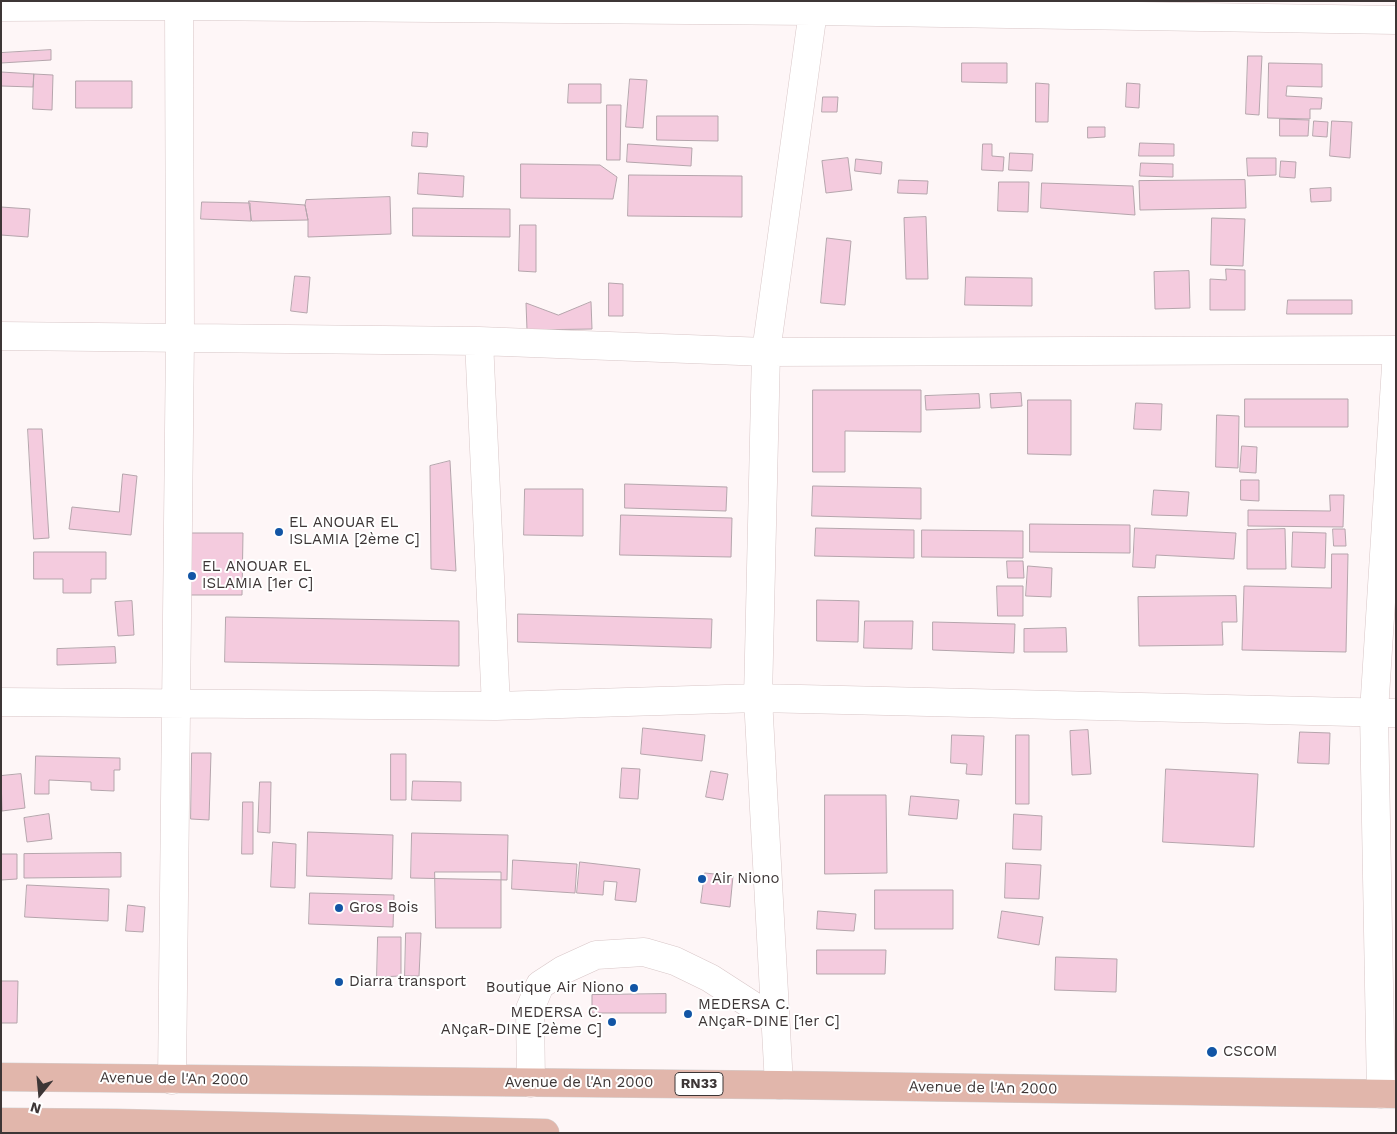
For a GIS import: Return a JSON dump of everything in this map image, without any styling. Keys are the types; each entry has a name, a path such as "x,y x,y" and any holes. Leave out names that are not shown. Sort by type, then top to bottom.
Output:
{"main road":[{"name":"Avenue de l'An 2000","path":"1,1077 779,1085 1389,1094"},
{"path":"1,1122 116,1128 546,1133"}],"street":[{"path":"172,1080 180,338 179,4"},
{"path":"1,7 179,4 813,6 1121,9 1396,20"},
{"path":"779,1085 758,698 766,352 813,6"},
{"path":"1,336 479,341 766,352 1396,350"},
{"path":"479,341 496,706"},
{"path":"1389,1094 1385,712 1396,366"},
{"path":"1,702 496,706 758,698 1385,712"},
{"path":"531,1083 530,1009 540,986 563,970 596,955 644,952 675,961 710,978 775,1020"}],"building":[{"path":"51,50 51,60 1,63 1,53"},
{"path":"1248,56 1262,56 1259,115 1246,114"},
{"path":"962,63 1007,63 1007,83 962,82"},
{"path":"1269,63 1322,64 1322,87 1287,86 1286,96 1322,98 1321,109 1310,109 1310,119 1268,118"},
{"path":"1,72 34,74 33,87 1,86"},
{"path":"34,74 53,75 52,110 33,109"},
{"path":"630,79 647,80 643,128 626,127"},
{"path":"76,81 132,81 132,108 76,108"},
{"path":"1036,83 1049,84 1048,122 1036,122"},
{"path":"1127,83 1140,84 1139,108 1126,107"},
{"path":"569,84 601,84 601,103 568,103"},
{"path":"823,97 838,97 837,112 822,112"},
{"path":"607,105 621,105 620,160 607,160"},
{"path":"657,116 718,116 718,141 657,140"},
{"path":"1280,119 1309,120 1308,136 1280,136"},
{"path":"1314,121 1328,122 1327,137 1313,136"},
{"path":"1332,121 1352,122 1350,158 1330,156"},
{"path":"1088,127 1105,127 1105,137 1088,138"},
{"path":"413,132 428,133 427,147 412,146"},
{"path":"1140,143 1174,144 1174,156 1139,156"},
{"path":"628,144 692,148 691,166 627,162"},
{"path":"983,144 992,144 992,156 1004,157 1003,171 982,170"},
{"path":"1010,153 1033,154 1032,171 1009,170"},
{"path":"848,158 852,190 826,193 822,161"},
{"path":"1247,158 1276,158 1276,175 1248,176"},
{"path":"856,159 882,162 881,174 855,171"},
{"path":"1281,161 1296,162 1295,178 1280,177"},
{"path":"1141,163 1173,164 1173,177 1140,176"},
{"path":"521,164 600,165 617,177 613,199 521,198"},
{"path":"419,173 464,176 463,197 418,194"},
{"path":"629,175 742,176 742,217 628,216"},
{"path":"899,180 928,181 927,194 898,193"},
{"path":"1245,180 1246,208 1140,210 1139,181"},
{"path":"999,182 1029,182 1028,212 998,211"},
{"path":"1042,183 1133,186 1135,215 1041,208"},
{"path":"1331,188 1331,201 1311,202 1310,189"},
{"path":"390,197 391,234 308,237 306,200"},
{"path":"249,201 305,205 308,220 252,221"},
{"path":"202,202 250,203 251,221 201,219"},
{"path":"1,207 30,209 28,237 1,235"},
{"path":"413,208 510,209 510,237 413,236"},
{"path":"926,217 928,279 906,279 904,218"},
{"path":"1212,218 1245,219 1243,266 1211,265"},
{"path":"520,225 536,225 536,272 519,271"},
{"path":"827,238 851,241 845,305 821,303"},
{"path":"1226,269 1245,270 1245,310 1210,310 1210,279 1226,280"},
{"path":"1189,271 1190,308 1155,309 1154,272"},
{"path":"295,276 310,277 307,313 291,311"},
{"path":"966,277 1032,278 1032,306 965,305"},
{"path":"609,283 623,284 623,316 609,316"},
{"path":"1288,300 1352,300 1352,314 1287,314"},
{"path":"591,302 592,329 527,330 526,303 558,315"},
{"path":"813,390 921,390 921,432 845,431 845,472 813,472"},
{"path":"1021,393 1022,406 991,408 990,394"},
{"path":"979,394 980,408 926,410 925,396"},
{"path":"1245,399 1348,399 1348,427 1245,427"},
{"path":"1028,400 1071,400 1071,455 1028,454"},
{"path":"1136,403 1162,404 1161,430 1134,429"},
{"path":"1217,415 1239,416 1238,468 1216,467"},
{"path":"28,429 42,429 49,538 34,539"},
{"path":"1242,446 1257,447 1256,473 1240,472"},
{"path":"450,461 456,571 431,569 430,466"},
{"path":"123,474 137,476 131,535 69,529 72,507 119,512"},
{"path":"1241,480 1259,480 1259,501 1241,500"},
{"path":"625,484 727,487 726,511 625,508"},
{"path":"813,486 921,488 921,519 812,516"},
{"path":"525,489 583,489 583,536 524,535"},
{"path":"1154,490 1189,492 1187,516 1152,515"},
{"path":"1330,495 1344,495 1343,527 1248,526 1248,510 1330,511"},
{"path":"621,515 732,518 731,557 620,555"},
{"path":"1030,524 1130,525 1130,553 1030,552"},
{"path":"816,528 914,530 914,558 815,556"},
{"path":"1135,528 1236,533 1234,559 1156,555 1155,568 1133,567"},
{"path":"1285,529 1286,569 1247,569 1247,530"},
{"path":"1333,529 1345,529 1346,546 1334,546"},
{"path":"922,530 1023,531 1023,558 922,557"},
{"path":"1293,532 1326,533 1325,568 1292,567"},
{"path":"190,533 243,533 242,595 190,595"},
{"path":"34,552 106,552 106,579 91,579 91,593 63,593 63,579 34,579"},
{"path":"1332,554 1348,554 1346,652 1242,650 1244,586 1331,588"},
{"path":"1007,561 1023,561 1024,578 1008,578"},
{"path":"1028,566 1052,568 1051,597 1026,596"},
{"path":"997,586 1023,586 1023,616 998,616"},
{"path":"1236,596 1237,622 1222,622 1223,645 1139,646 1138,597"},
{"path":"817,600 859,601 858,642 817,641"},
{"path":"132,601 134,635 118,636 115,602"},
{"path":"518,614 712,619 711,648 518,642"},
{"path":"226,617 459,621 459,666 225,662"},
{"path":"865,621 913,621 912,649 864,648"},
{"path":"933,622 1015,624 1014,653 933,650"},
{"path":"1066,628 1067,652 1024,652 1024,629"},
{"path":"115,647 116,663 57,665 57,649"},
{"path":"643,728 705,735 702,761 641,754"},
{"path":"1088,730 1091,774 1072,775 1070,731"},
{"path":"1300,732 1330,733 1329,764 1298,763"},
{"path":"952,735 984,736 982,775 966,774 967,764 951,763"},
{"path":"1016,735 1029,735 1029,804 1016,804"},
{"path":"192,753 211,753 209,820 191,819"},
{"path":"391,754 406,754 406,800 391,800"},
{"path":"36,756 120,758 120,770 114,770 114,791 91,790 91,782 49,780 49,794 35,794"},
{"path":"622,768 640,769 638,799 620,798"},
{"path":"1166,769 1258,774 1254,847 1163,842"},
{"path":"711,771 728,774 723,800 706,797"},
{"path":"21,774 25,808 2,811 1,776"},
{"path":"413,781 461,782 461,801 412,800"},
{"path":"260,782 271,782 270,833 258,832"},
{"path":"825,795 886,795 887,873 825,874"},
{"path":"911,796 959,800 957,819 909,815"},
{"path":"243,802 253,802 253,854 242,854"},
{"path":"49,814 52,839 27,842 24,818"},
{"path":"1014,814 1042,816 1041,850 1013,849"},
{"path":"308,832 393,835 392,879 307,876"},
{"path":"412,833 508,835 507,880 411,878"},
{"path":"273,842 296,844 295,888 271,887"},
{"path":"121,853 121,877 24,878 24,854"},
{"path":"1,854 17,854 17,879 1,880"},
{"path":"513,860 577,864 575,893 512,889"},
{"path":"580,862 640,869 636,902 615,900 617,882 604,881 603,895 577,893"},
{"path":"1006,863 1041,865 1039,899 1005,898"},
{"path":"435,872 501,872 501,928 436,928"},
{"path":"705,873 733,876 730,907 701,903"},
{"path":"27,885 109,889 108,921 25,917"},
{"path":"875,890 953,890 953,929 875,929"},
{"path":"310,893 394,895 393,927 309,924"},
{"path":"128,905 145,907 143,932 126,931"},
{"path":"818,911 856,914 854,931 817,929"},
{"path":"1002,911 1043,917 1039,945 998,938"},
{"path":"406,933 421,933 419,976 405,976"},
{"path":"378,937 401,937 401,976 377,977"},
{"path":"817,950 886,950 885,974 817,974"},
{"path":"1056,957 1117,959 1116,992 1055,990"},
{"path":"1,981 18,981 17,1023 1,1023"},
{"path":"666,994 666,1013 592,1013 592,995"}],"place":[{"name":"EL ANOUAR EL ISLAMIA [2ème C]","path":"279,532"},
{"name":"EL ANOUAR EL ISLAMIA [1er C]","path":"192,576"},
{"name":"Air Niono","path":"702,879"},
{"name":"Gros Bois","path":"339,908"},
{"name":"Diarra transport","path":"339,982"},
{"name":"Boutique Air Niono","path":"634,988"},
{"name":"MEDERSA C. ANçaR-DINE [1er C]","path":"688,1014"},
{"name":"MEDERSA C. ANçaR-DINE [2ème C]","path":"612,1022"},
{"name":"CSCOM","path":"1212,1052"}]}
